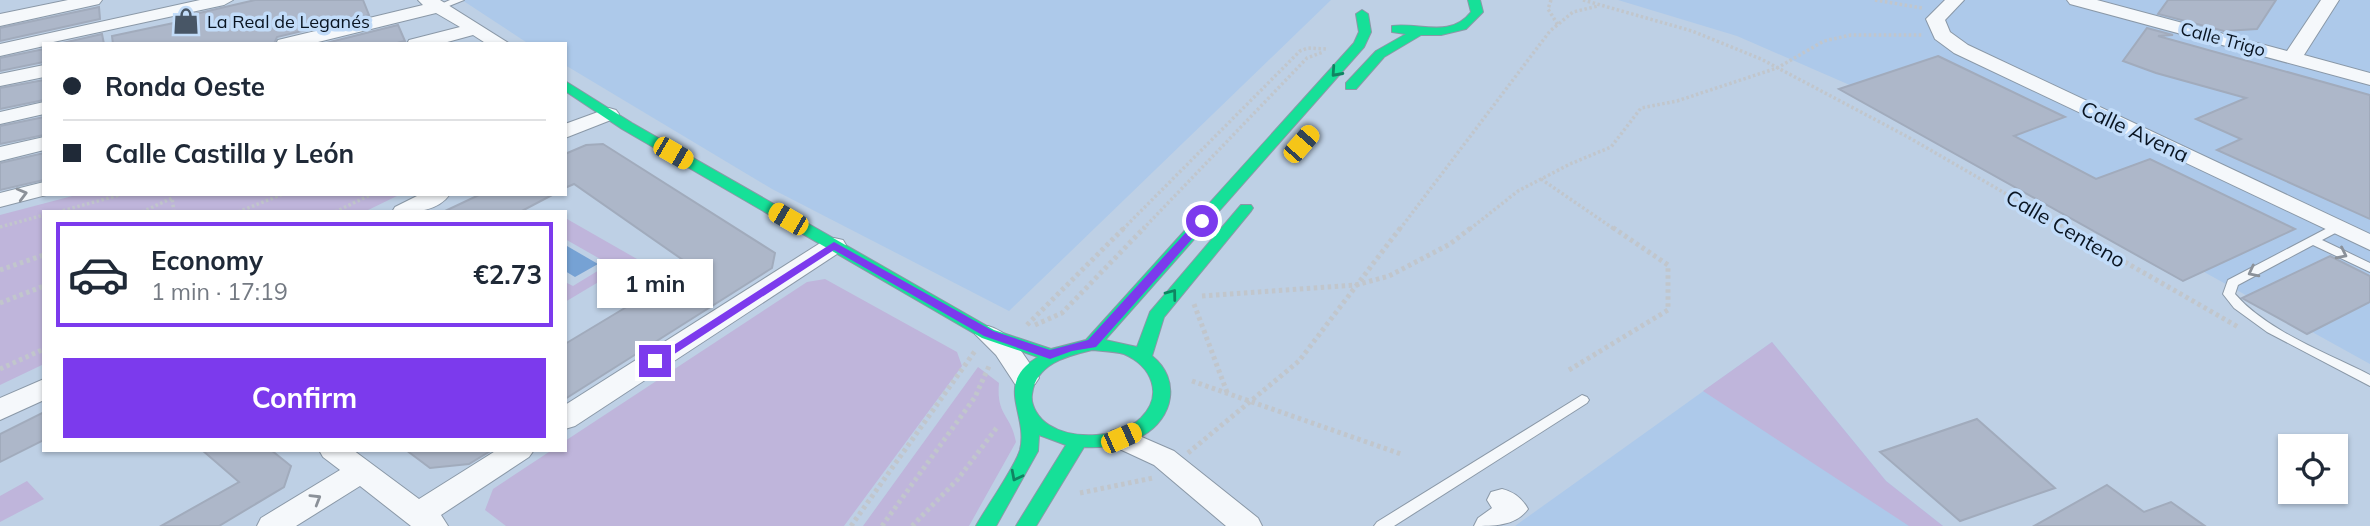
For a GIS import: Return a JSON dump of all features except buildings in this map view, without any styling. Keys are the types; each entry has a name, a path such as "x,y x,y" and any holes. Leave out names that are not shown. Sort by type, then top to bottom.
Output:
{"main road":[{"path":"1359,7 1385,27 1418,32 1455,29 1468,23 1476,16 1477,7 1474,0"},
{"path":"1091,344 1360,44 1365,32 1359,7"},
{"path":"1338,102 1380,54 1418,32"},
{"path":"567,86 609,114 997,342 1050,355"},
{"path":"1143,356 1156,316 1170,296 1255,197"},
{"path":"1091,344 1128,348 1143,356 1158,369 1166,384 1164,401 1155,418 1140,430 1121,438 1077,442 1059,438 1030,420 1022,407 1020,392 1025,378 1035,365 1070,347 1091,344"},
{"path":"986,526 1013,484 1029,451 1030,420"},
{"path":"1026,526 1077,442"}],"street":[{"path":"0,20 93,0"},
{"path":"0,50 182,5 224,0"},
{"name":"Calle Trigo","path":"2076,0 2370,79"},
{"path":"2292,58 2330,0"},
{"path":"292,42 433,3 498,42"},
{"path":"1942,36 1935,19 1949,5"},
{"path":"424,42 476,29"},
{"name":"Calle Avena","path":"1942,36 1961,49 2370,243"},
{"path":"0,80 42,71"},
{"path":"0,118 42,108"},
{"path":"567,131 609,114"},
{"path":"0,154 42,144"},
{"path":"0,200 42,190"},
{"path":"407,210 435,196"},
{"path":"567,418 834,245"},
{"path":"997,342 1025,378"},
{"path":"0,410 42,389"},
{"path":"1155,418 1177,462"},
{"path":"1121,438 1177,462 1247,526"},
{"path":"335,452 425,520 516,452"},
{"path":"272,526 360,472"}],"lane":[{"path":"433,3 459,0"},
{"path":"2337,228 2232,283 2229,294 2235,305 2267,325 2370,381"},
{"path":"2314,241 2370,268"},
{"path":"1382,526 1582,400"}],"path":[{"path":"1551,0 1548,9 1558,25"},
{"name":"Calle Centeno","path":"1583,0 1692,31 1761,59 1908,137 2250,333"},
{"path":"1875,0 1949,5"},
{"path":"1077,494 1177,462 1299,361 1526,61 1573,12 1601,5"},
{"path":"1228,395 1191,297 1356,285 1389,276 1450,244 1518,191 1611,147 1641,108 1676,101 1777,68 1824,41 1851,35 1942,36"},
{"path":"1330,51 1312,54 1307,58 1062,313 1023,330 1300,51 1322,48 1338,51"},
{"path":"1541,178 1668,265 1668,310 1569,370"},
{"path":"65,210 116,196"},
{"path":"146,210 173,196"},
{"path":"243,210 278,196"},
{"path":"339,210 368,196"},
{"path":"0,227 42,216"},
{"path":"0,270 42,257"},
{"path":"0,303 42,287"},
{"path":"851,526 997,342"},
{"path":"881,526 975,397 991,363 997,342"},
{"path":"0,369 42,350"},
{"path":"1192,381 1401,454"},
{"path":"912,526 931,509 980,454 998,426"}],"shaded area":[{"path":"462,0 1331,0 1009,311 772,189 567,66 567,42 526,42"},
{"path":"1618,0 2370,0 2370,364 1930,120 1737,36"},
{"path":"72,196 397,196 368,210 42,210 42,365 0,385 0,215"},
{"path":"567,219 637,259 567,301 567,283 573,286 609,264 567,240"},
{"path":"567,246 598,264 575,277 567,272"},
{"path":"825,279 957,352 962,366 844,526 506,526 485,510 493,489 549,452 567,452 567,440 807,282"},
{"path":"1772,342 1886,481 1943,526 1515,526"},
{"path":"1772,342 1886,481 1943,526 1909,526 1703,391"},
{"path":"978,367 999,383 1002,409 1016,442 969,526 863,526"},
{"path":"27,481 44,499 0,522 0,496"}],"traffic: fast":[{"path":"1396,29 1417,32 1452,30 1471,20 1477,12 1474,0"},
{"path":"1092,344 1360,44 1365,32 1362,14"},
{"path":"1351,86 1380,54 1418,32"},
{"path":"567,86 627,126 988,334 1050,355"},
{"path":"1143,356 1156,316 1246,208"},
{"path":"1092,344 1129,350 1151,364 1162,382 1163,393 1155,414 1135,432 1109,440 1066,439 1043,430 1028,416 1022,400 1025,382 1037,366 1059,352 1092,344"},
{"path":"986,526 1029,451 1030,420"},
{"path":"1026,526 1077,442"}],"place":[{"name":"La Real de Leganés","path":"186,21"}],"route":[{"path":"655,361 834,245 988,334 1050,355 1070,347 1091,344 1202,221"}]}
